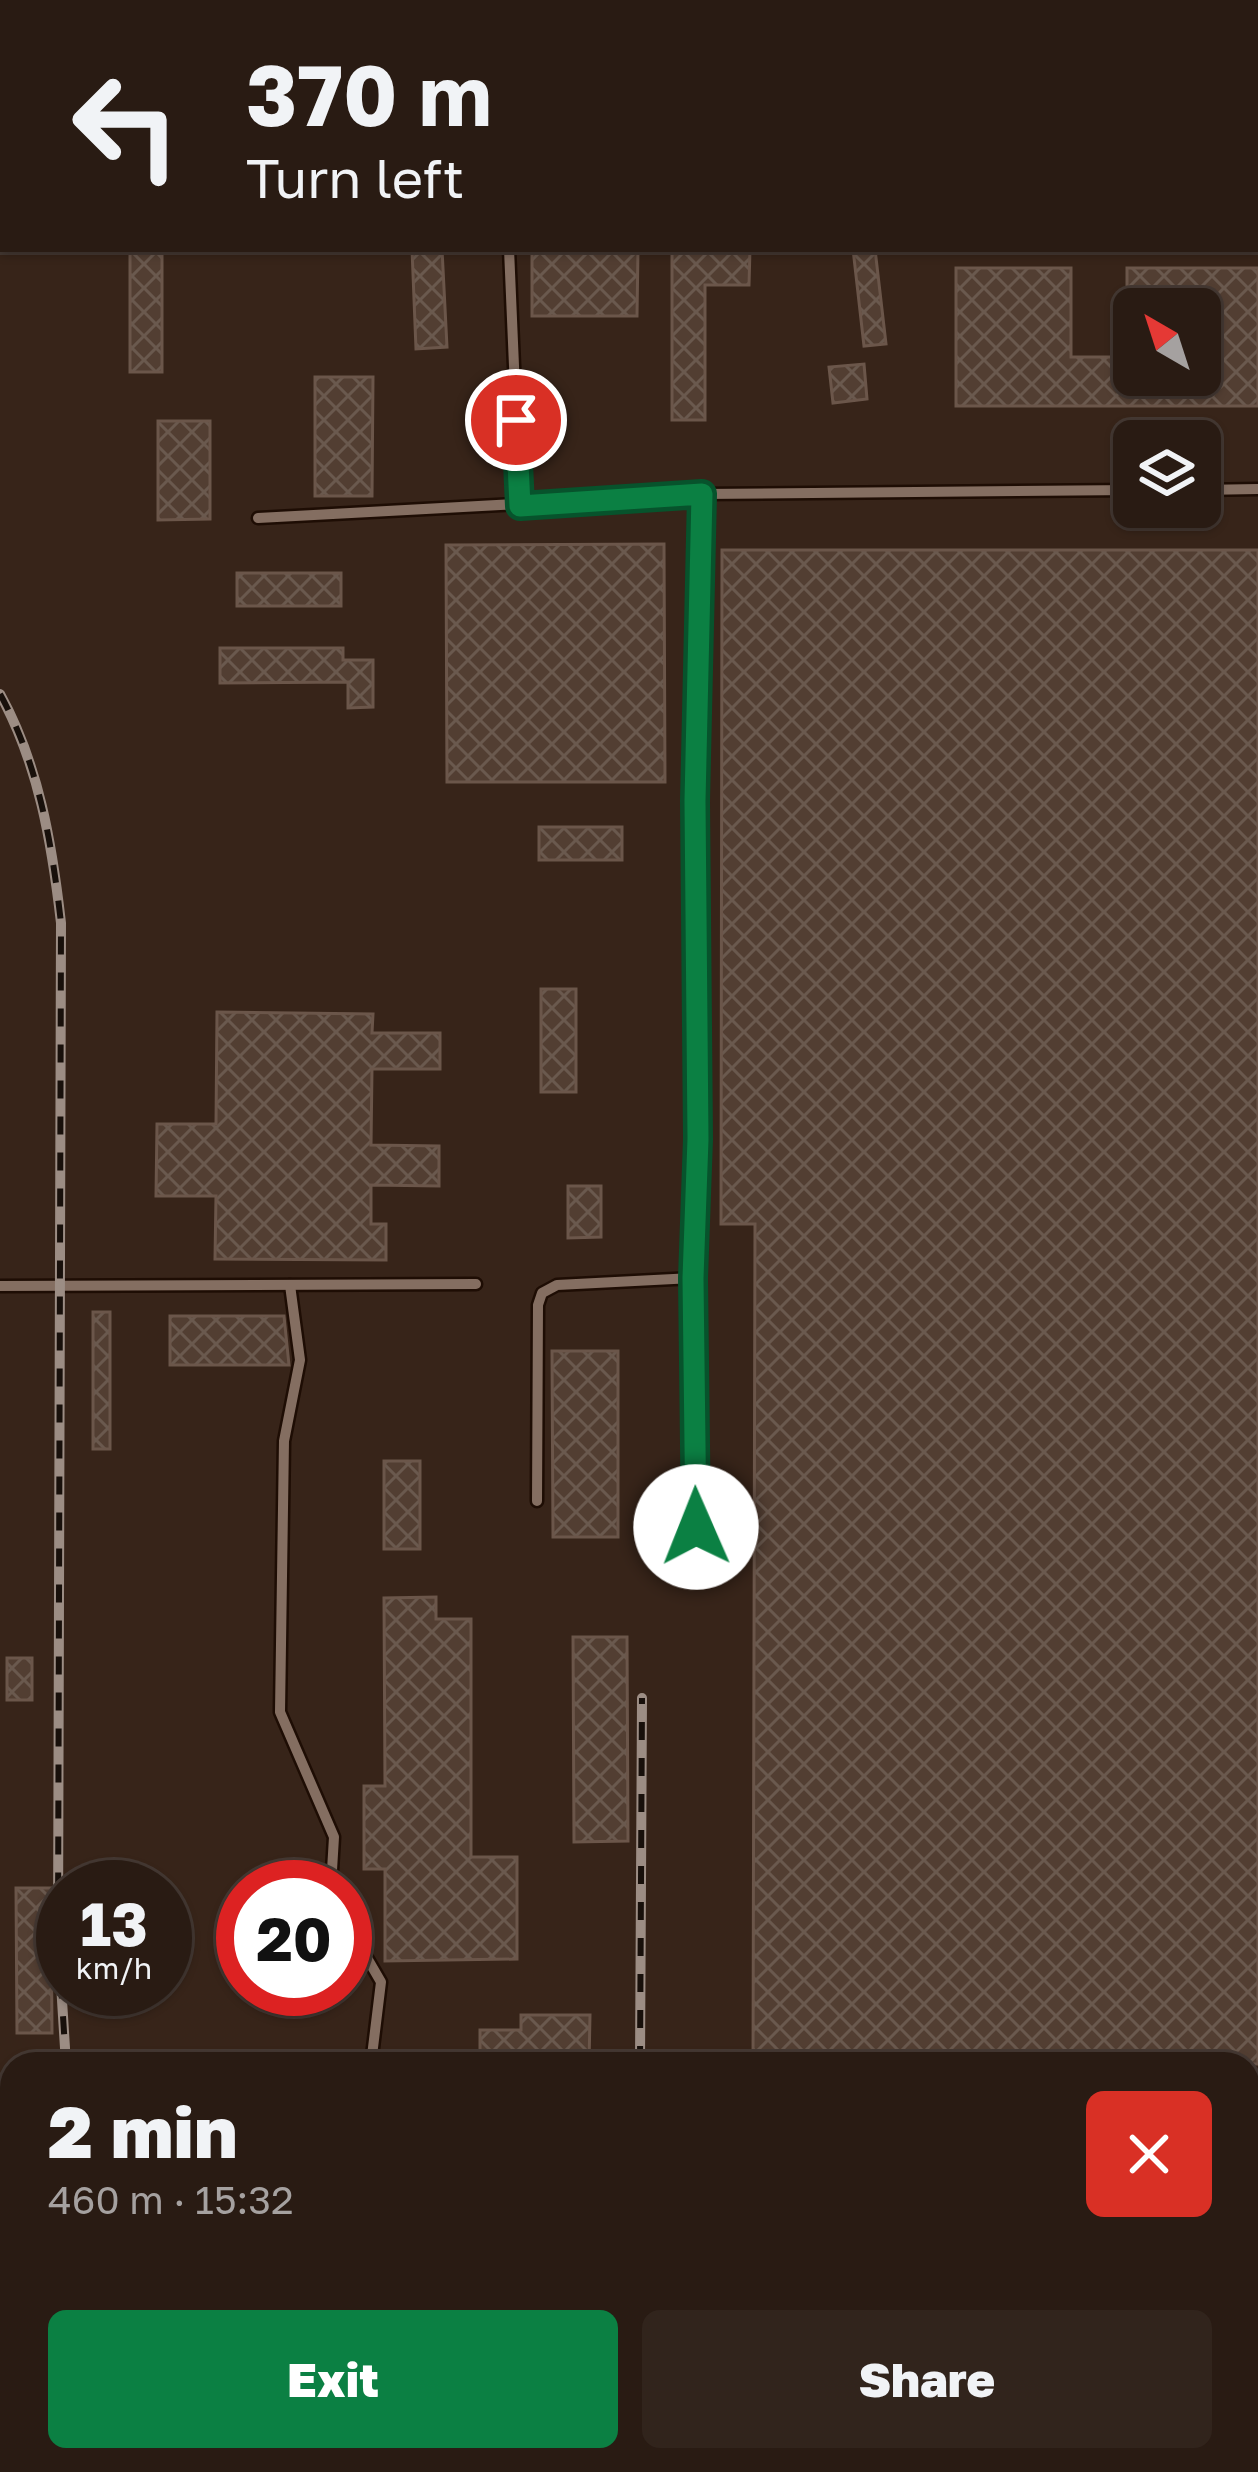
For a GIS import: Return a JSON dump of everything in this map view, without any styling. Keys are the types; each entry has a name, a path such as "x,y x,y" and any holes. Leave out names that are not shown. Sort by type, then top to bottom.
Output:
{"lane":[{"path":"509,252 520,506"},
{"path":"1221,490 1258,489"},
{"path":"258,518 702,494 1113,490"},
{"path":"696,1527 695,801 702,494"},
{"path":"536,1501 538,1304 542,1292 557,1286 693,1278"},
{"path":"0,1286 476,1284"},
{"path":"290,1285 299,1360 284,1441 280,1712 334,1838 333,1860"},
{"path":"372,1966 381,1982 372,2052"}],"building":[{"path":"130,252 162,252 162,372 130,372"},
{"path":"412,252 442,252 447,347 416,349"},
{"path":"532,252 638,252 637,316 532,316"},
{"path":"672,252 750,252 749,285 705,285 705,420 672,420"},
{"path":"853,252 875,252 886,344 864,346"},
{"path":"956,268 1071,268 1071,357 1113,357 1113,396 1221,396 1221,288 1127,288 1127,268 1258,268 1258,406 956,406"},
{"path":"864,364 867,399 833,403 829,367"},
{"path":"315,377 373,377 372,496 315,496"},
{"path":"158,421 210,421 210,519 158,520"},
{"path":"664,544 665,782 447,782 446,545"},
{"path":"722,550 1258,550 1258,2052 753,2052 755,1224 721,1224"},
{"path":"237,573 341,573 341,606 237,606"},
{"path":"220,648 343,648 343,660 373,660 373,707 348,708 348,682 220,683"},
{"path":"539,827 622,827 622,860 539,860"},
{"path":"541,989 576,989 576,1092 541,1092"},
{"path":"217,1012 373,1014 372,1033 440,1033 440,1069 372,1069 371,1145 439,1146 439,1186 371,1185 371,1224 386,1224 386,1260 215,1259 216,1196 156,1196 157,1124 216,1124"},
{"path":"568,1186 601,1186 601,1237 568,1238"},
{"path":"93,1312 110,1312 110,1449 93,1449"},
{"path":"170,1316 284,1316 289,1365 170,1365"},
{"path":"552,1351 618,1351 618,1537 553,1537"},
{"path":"384,1461 420,1461 420,1549 384,1549"},
{"path":"436,1597 436,1619 471,1619 471,1857 517,1857 517,1959 385,1961 385,1869 372,1869 372,1860 364,1860 364,1786 385,1786 384,1598"},
{"path":"573,1637 627,1637 628,1841 574,1842"},
{"path":"7,1658 32,1658 32,1700 7,1700"},
{"path":"16,1888 36,1888 36,2016 52,2016 52,2033 17,2033"},
{"path":"521,2015 590,2015 589,2052 480,2052 480,2030 521,2030"}],"railway":[{"path":"0,694 25,749 42,806 61,923 58,1936 65,2052"},
{"path":"640,2052 642,1698"}],"route":[{"path":"516,420 520,506 702,494 695,801 696,1527"}]}
